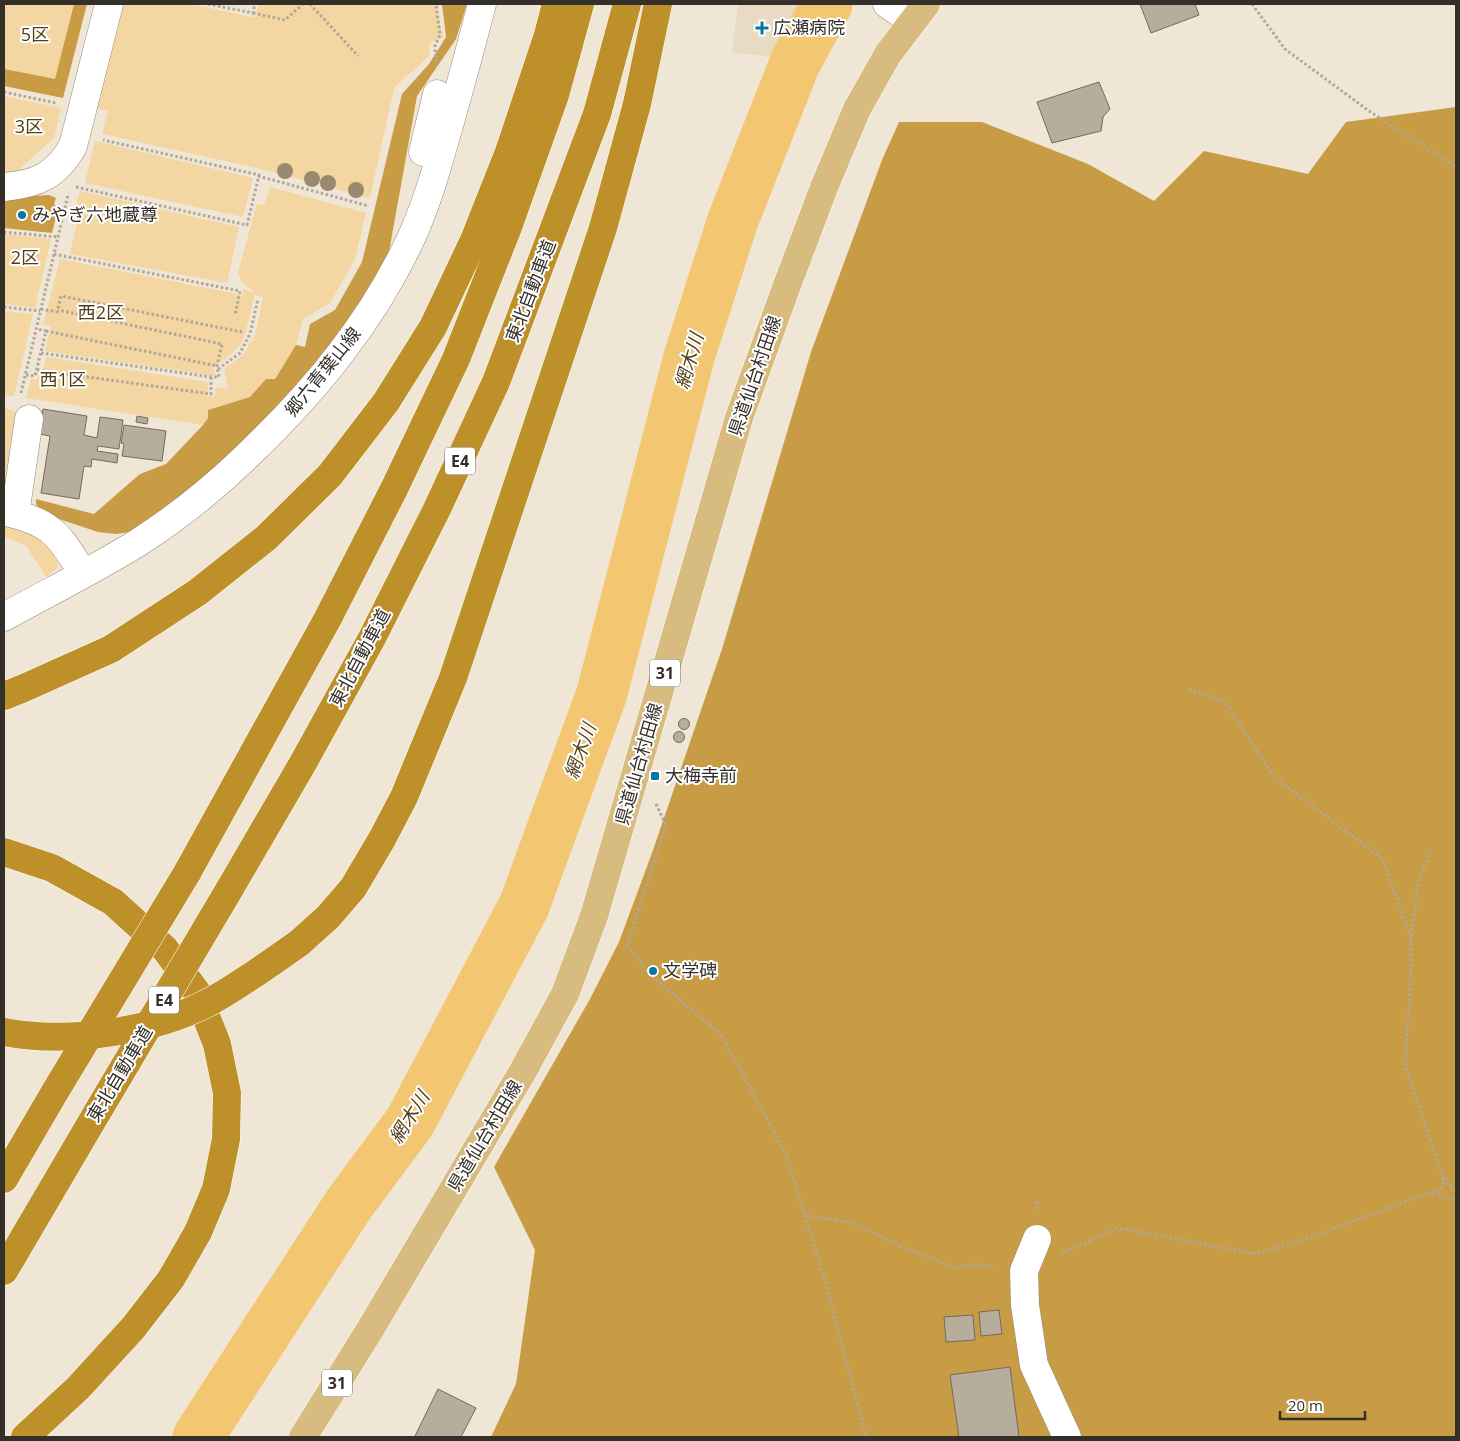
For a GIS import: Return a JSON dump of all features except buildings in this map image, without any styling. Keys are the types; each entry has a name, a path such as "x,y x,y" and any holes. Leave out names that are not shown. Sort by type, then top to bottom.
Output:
{"highway":[{"path":"4,696 111,649 198,592 266,538 330,475 386,402 433,327 475,238 509,152 548,35 556,4"},
{"name":"E4","path":"4,1179 187,873 328,618 394,490 456,359 508,227 555,95 580,4"},
{"name":"東北自動車道","path":"4,1271 303,763 372,638 437,510 496,382 597,114 627,4"},
{"path":"4,1032 65,1037 117,1032 170,1018 211,1001 299,943 328,917 353,888 404,798 453,678 603,228 637,104 658,4"},
{"path":"4,852 52,868 113,902 165,949 196,991 217,1044 227,1093 226,1139 216,1189 198,1232 171,1279 132,1328 78,1388 25,1437"}],"main road":[{"name":"県道仙台村田線","path":"303,1437 371,1328 523,1071 565,994 594,916 739,418 825,185 857,109 888,54 919,12"}],"street":[{"path":"4,187 24,186 47,176 67,156 73,146 109,4"},
{"name":"郷六青葉山線","path":"4,617 140,541 194,503 231,472 282,423 327,372 362,325 392,278 413,233 431,190 482,4"},
{"path":"887,4 919,12"},
{"path":"413,233 416,182 436,94"},
{"path":"25,408 10,512 49,528 58,536 83,573"},
{"path":"1037,1240 1024,1270 1025,1305 1034,1365 1067,1437"}],"path":[{"path":"208,4 285,20 303,4"},
{"path":"252,13 255,4"},
{"path":"310,4 358,56"},
{"path":"436,4 440,35 435,46 436,64"},
{"path":"1252,4 1285,49 1369,111 1456,167"},
{"path":"4,92 80,121 258,176 369,206"},
{"path":"70,186 247,225 258,176"},
{"path":"25,408 26,375 64,210"},
{"path":"4,232 58,238"},
{"path":"54,254 240,291 235,315"},
{"path":"58,310 61,296 242,332"},
{"path":"36,329 217,367 240,353 250,334 258,299"},
{"path":"4,307 57,312 58,310 222,344 217,367 219,377 211,378 41,353"},
{"path":"26,375 35,376 46,331"},
{"path":"36,370 211,394 211,378"},
{"path":"1189,689 1226,703 1274,778 1383,859 1411,939"},
{"path":"631,793 655,802 666,825 626,946 655,980 720,1033 786,1154 826,1284 866,1437"},
{"path":"805,1215 853,1222 904,1248 956,1268 974,1264 1024,1270 1118,1228 1256,1254 1311,1237 1429,1193 1440,1191 1443,1186 1443,1178 1405,1065 1411,976 1411,939 1418,884 1430,851"},
{"path":"1443,1178 1456,1191"},
{"path":"1429,1193 1456,1200"}],"shaded area":[{"path":"74,4 87,4 63,98 4,86 4,69 55,79"},
{"path":"442,4 467,4 456,39 417,96 389,252 351,318 292,392 227,460 148,522 130,532 116,534 98,532 59,519 40,510 36,504 36,499 94,514 140,474 166,464 203,425 208,418 208,410 250,397 266,379 275,379 296,345 305,347 310,324 335,310 362,262 402,94 429,64 446,37"},
{"name":"広瀬病院","path":"738,4 800,4 776,58 732,52"},
{"path":"1456,107 1456,1437 491,1437 516,1384 535,1250 494,1167 590,999 619,942 652,853 723,646 811,352 882,160 899,122 982,122 1088,164 1154,201 1204,151 1308,174 1346,122"},
{"path":"49,195 56,198 54,204 58,209 52,233 4,228 4,198"}],"green space":[{"name":"5区","path":"4,4 74,4 55,80 4,69"},
{"path":"121,4 191,4 255,18 259,4 436,4 443,37 430,43 429,56 394,88 370,198 257,168 102,134 108,111 96,108"},
{"name":"3区","path":"4,96 61,108 54,138 15,173 4,174"},
{"path":"95,141 253,178 243,217 85,183"},
{"path":"270,187 366,213 355,259 330,303 303,319 296,345 274,379 266,379 250,397 208,410 208,418 203,425 26,398 31,379 37,380 39,372 43,372 46,357 208,382 207,396 215,397 216,387 228,389 224,369 243,355 255,335 263,298 255,294 244,337 234,352 212,367 216,376 45,351 51,326 43,324 60,259 242,295 243,289 254,292 241,281 238,272 257,204 264,205"},
{"path":"80,191 239,227 227,283 70,254 78,218 73,217"},
{"name":"2区","path":"4,234 51,239 35,308 4,304"},
{"path":"4,311 33,314 14,396 4,395"},
{"path":"4,409 17,412 4,494"},
{"path":"4,524 36,536 53,553 58,563 57,568 46,577 26,546 4,536"}],"waterway":[{"name":"網木川","path":"198,1437 349,1204 410,1122 524,906 602,693 689,357 733,220 795,63 827,4"}],"place":[{"name":"広瀬病院","path":"762,28"},
{"name":"みやぎ六地蔵尊","path":"22,215"},
{"name":"大梅寺前","path":"655,776"},
{"name":"文学碑","path":"653,971"}],"park label":[{"name":"西2区","path":"101,313"},
{"name":"西1区","path":"63,380"}]}
